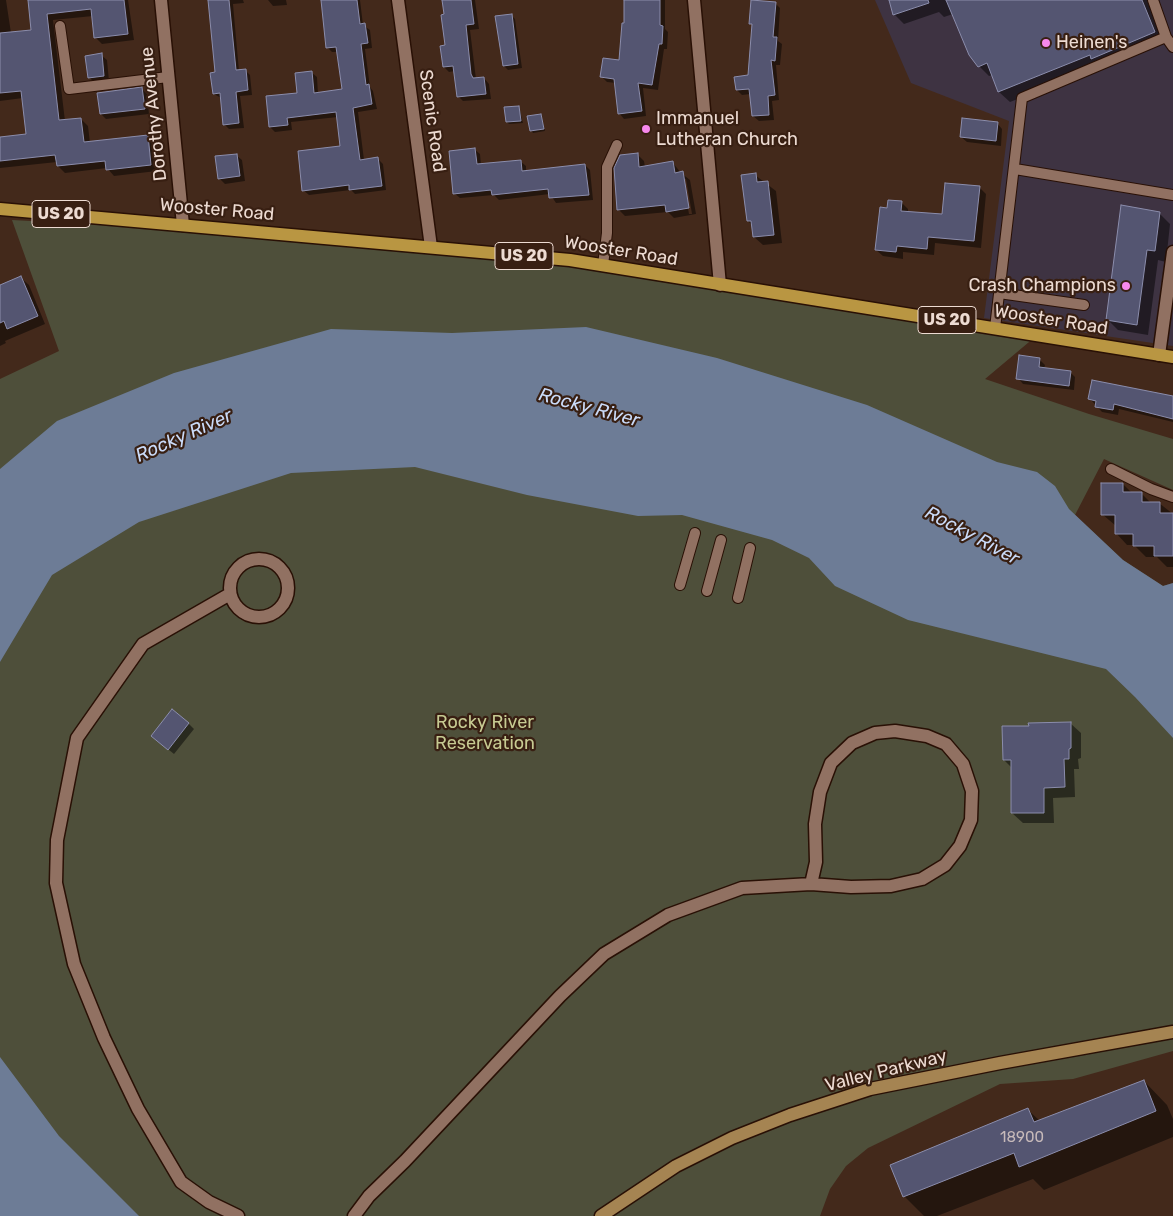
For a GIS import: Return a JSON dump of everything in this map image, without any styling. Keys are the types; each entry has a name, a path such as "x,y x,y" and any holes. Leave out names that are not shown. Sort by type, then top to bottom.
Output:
{"main road":[{"name":"Wooster Road","path":"0,209 570,260 1173,357"}],"street":[{"name":"Dorothy Avenue","path":"160,0 183,224"},
{"name":"Scenic Road","path":"398,0 431,247"},
{"path":"694,0 720,285"},
{"path":"1159,355 1173,252"},
{"path":"256,558 269,560 280,567 287,578 288,592 284,604 274,613 262,618 249,616 238,608 230,594 230,584 234,571 244,562 256,558"},
{"path":"230,594 143,644 77,738 57,840 56,883 74,964 104,1038 130,1093 181,1182 208,1202 238,1216"},
{"path":"354,1216 368,1196 405,1161 560,996 604,954 668,915 742,888 811,884 851,887 891,886 922,878 945,865 960,846 970,820 972,791 964,764 946,744 927,736 895,731 875,733 852,743 831,763 820,792 815,824 816,862 811,884"},
{"name":"Valley Parkway","path":"601,1216 676,1166 732,1138 790,1115 861,1092 1000,1063 1173,1032"}],"lane":[{"path":"1152,0 1166,37 1173,47"},
{"path":"60,26 68,88 168,77"},
{"path":"995,328 1022,98 1166,37"},
{"path":"603,265 606,233 607,167 617,145"},
{"path":"1015,169 1173,195"},
{"path":"999,292 1084,305"},
{"path":"1111,469 1173,498"},
{"path":"680,585 695,533"},
{"path":"707,591 721,540"},
{"path":"738,598 750,548"}],"shaded area":[{"path":"875,0 1173,0 1173,346 984,318 1009,121 911,83"}],"green space":[{"name":"Rocky River Reservation","path":"12,220 281,235 550,255 1035,337 985,379 1089,414 1173,439 1173,490 1104,459 1075,515 1123,560 1163,586 1173,583 1173,1051 1073,1079 1000,1084 868,1148 846,1166 830,1189 820,1216 0,1216 0,379 59,351"}],"water":[{"name":"Rocky River","path":"586,327 717,358 867,405 997,462 1037,472 1055,486 1069,509 1123,560 1163,586 1173,583 1173,738 1106,669 908,620 835,586 809,558 772,540 682,515 638,516 527,495 415,467 291,473 139,522 52,575 0,662 0,469 57,421 174,373 331,329 452,333"},
{"path":"0,1057 59,1136 139,1216 0,1216"}],"building":[{"path":"28,0 124,0 128,34 94,38 91,9 47,14 59,120 81,118 84,142 148,135 151,165 106,170 105,161 57,166 55,155 0,161 0,137 26,134 21,91 0,93 0,33 31,30"},
{"path":"208,0 229,0 236,70 246,69 248,90 236,92 239,123 223,125 220,93 213,94 210,73 215,72"},
{"path":"321,0 357,0 360,24 365,23 368,43 361,44 366,85 369,84 372,104 353,108 360,160 378,157 382,186 349,190 349,185 302,191 298,151 340,146 336,112 287,118 288,125 269,127 266,96 297,93 295,73 312,71 314,93 342,89 336,47 326,48"},
{"path":"442,0 471,0 474,24 466,25 471,74 473,78 484,77 486,94 457,97 453,66 443,67 440,46 445,45 441,15 444,14"},
{"path":"624,0 660,0 660,25 663,26 662,44 659,44 652,85 638,83 642,111 618,114 614,79 600,77 603,58 619,60 622,23 624,23"},
{"path":"751,0 776,2 773,37 777,37 775,61 771,60 775,95 768,96 769,115 752,116 749,89 736,90 734,77 748,75 752,24 749,24"},
{"path":"889,0 928,0 929,3 893,15"},
{"name":"Heinen's","path":"946,0 1142,0 1155,32 1091,59 1090,55 998,92 987,63 978,67 969,55"},
{"path":"512,14 518,64 503,66 495,16"},
{"path":"102,53 104,76 88,78 85,56"},
{"path":"142,87 145,109 100,114 97,93"},
{"path":"519,106 521,121 506,122 504,107"},
{"path":"541,114 544,129 530,131 527,116"},
{"path":"962,118 998,122 996,141 960,137"},
{"path":"475,148 477,164 521,160 522,171 585,164 589,195 549,198 548,189 492,195 491,190 453,194 449,151"},
{"path":"638,153 639,167 673,161 675,173 683,171 689,208 666,212 665,205 617,210 614,168 620,155"},
{"path":"237,154 240,176 218,179 215,156"},
{"path":"756,173 757,182 768,181 774,235 753,237 751,221 747,221 741,175"},
{"path":"945,183 980,186 974,241 928,237 927,249 897,246 896,252 875,250 880,207 887,208 888,200 902,201 901,211 942,214"},
{"name":"Crash Champions","path":"1121,205 1160,212 1155,251 1147,250 1137,325 1106,320"},
{"path":"21,276 38,316 7,329 4,321 0,323 0,285"},
{"path":"1019,355 1040,358 1039,367 1071,371 1069,386 1016,379"},
{"path":"1092,380 1173,396 1173,419 1114,404 1113,410 1095,407 1096,401 1088,399"},
{"path":"1101,483 1123,483 1123,492 1142,492 1142,502 1160,502 1160,513 1173,513 1173,556 1154,556 1154,546 1133,546 1133,534 1115,534 1115,515 1101,515"},
{"path":"172,709 189,723 168,750 151,736"},
{"path":"1071,722 1069,759 1064,759 1065,787 1044,788 1044,813 1011,813 1011,760 1003,760 1002,726 1029,726 1028,723"},
{"path":"1144,1080 1156,1111 1019,1167 1014,1153 903,1197 890,1165 1028,1108 1034,1122"}],"place":[{"name":"Heinen's","path":"1046,43"},
{"name":"Immanuel Lutheran Church","path":"646,129"},
{"name":"Crash Champions","path":"1126,286"}]}
